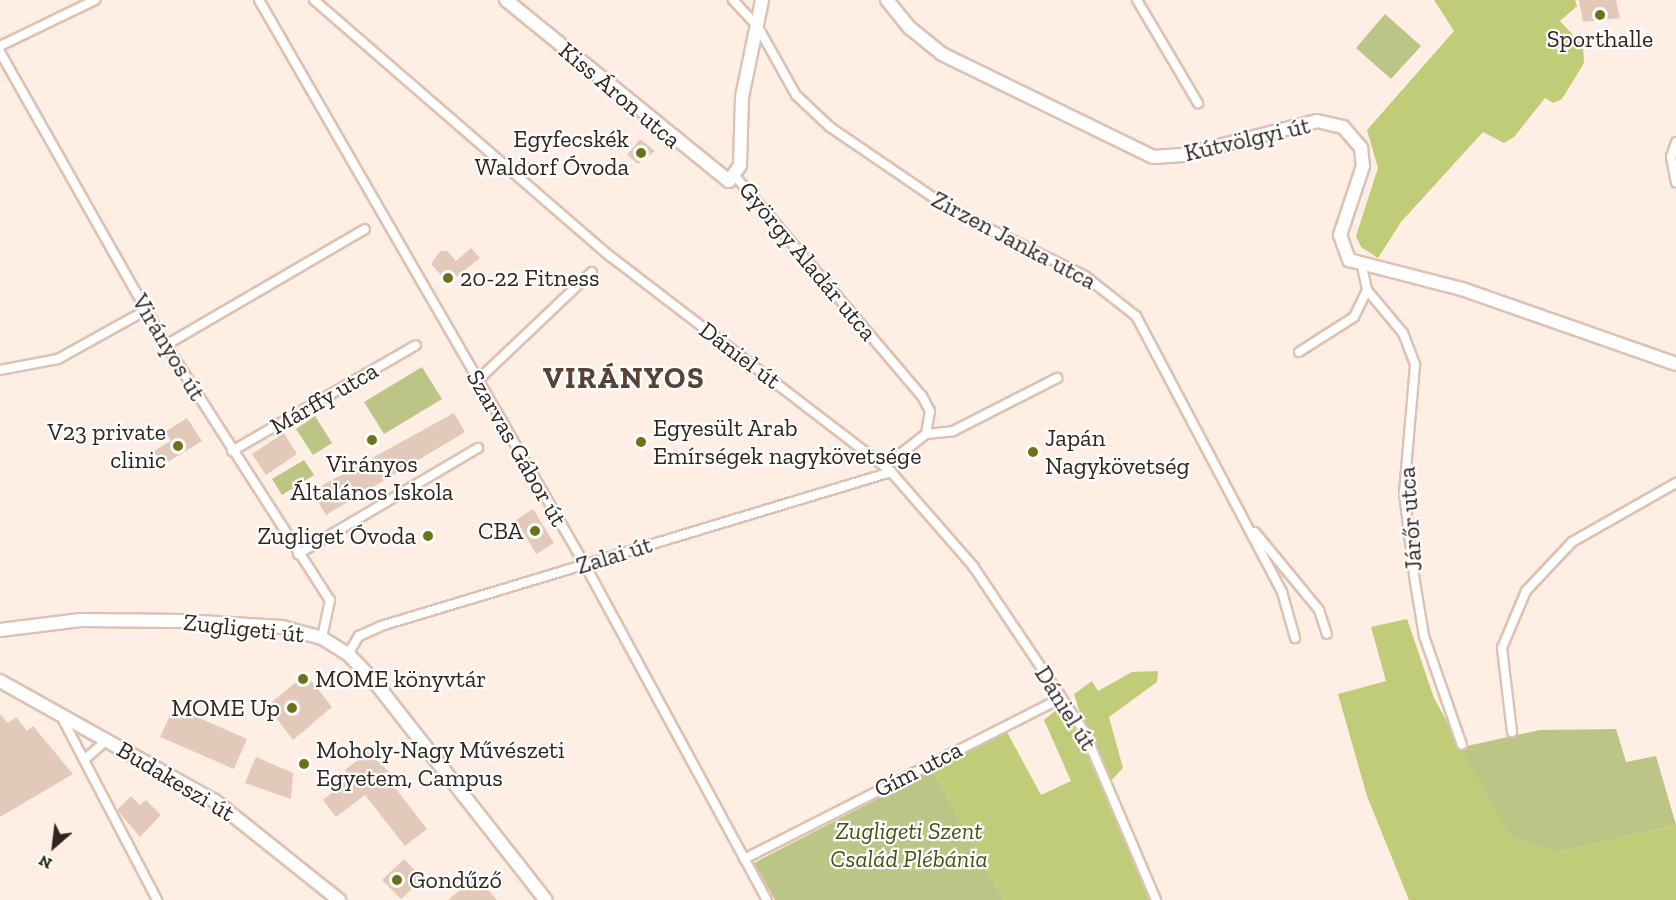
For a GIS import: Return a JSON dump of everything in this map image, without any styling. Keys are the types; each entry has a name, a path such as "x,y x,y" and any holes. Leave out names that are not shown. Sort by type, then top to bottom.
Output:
{"street":[{"path":"0,46 95,0"},
{"name":"Szarvas Gábor út","path":"259,0 585,565 767,900"},
{"name":"Dániel út","path":"314,0 610,256 888,469 973,566 1061,698 1097,758 1156,900"},
{"name":"Kiss Áron utca","path":"506,0 723,180 736,177"},
{"name":"Zirzen Janka utca","path":"733,0 758,27 796,95 830,127 953,212 1085,276 1136,316 1282,592 1295,638"},
{"name":"György Aladár utca","path":"762,0 742,97 736,177 922,396 930,411 926,434"},
{"name":"Kútvölgyi út","path":"887,0 910,28 942,54 1153,157 1183,155 1317,121 1343,128 1360,148 1363,165 1340,242 1345,256 1362,266"},
{"path":"1137,0 1198,103"},
{"name":"Virányos út","path":"0,52 166,345 298,554 330,600 322,638"},
{"path":"1676,142 1671,158 1676,183"},
{"path":"166,345 365,229"},
{"path":"1362,266 1462,289 1676,364"},
{"name":"Járőr utca","path":"1362,266 1367,290 1403,333 1415,365 1404,493 1414,582 1424,636 1462,744"},
{"path":"478,380 592,272"},
{"path":"1299,352 1354,317 1367,290"},
{"path":"0,370 58,359 146,310"},
{"name":"Márffy utca","path":"232,451 416,345"},
{"name":"Zalai út","path":"348,654 370,630 888,469 926,434 953,431 1057,378"},
{"path":"298,554 478,448"},
{"path":"1512,732 1502,648 1526,591 1572,542 1676,483"},
{"name":"Zirzen Janka utca","path":"1247,522 1319,610 1327,634"},
{"name":"Zugligeti út","path":"0,630 81,620 183,621 282,627 322,638 348,654 546,900"},
{"name":"Budakeszi út","path":"0,681 215,801 339,900"},
{"name":"Gím utca","path":"744,859 1061,698"},
{"path":"61,715 157,900"},
{"path":"84,760 107,740"}],"green space":[{"path":"1434,0 1575,0 1577,6 1560,21 1583,46 1584,63 1562,99 1553,103 1545,98 1514,137 1504,143 1483,132 1401,222 1378,258 1361,247 1356,236 1378,168 1367,130 1454,31"},
{"path":"1385,14 1421,46 1391,79 1356,48"},
{"path":"422,367 442,399 384,434 364,402"},
{"path":"315,416 332,443 313,455 296,429"},
{"path":"304,460 314,475 282,495 272,479"},
{"path":"1407,619 1434,698 1510,837 1555,853 1676,825 1676,900 1409,900 1367,796 1338,694 1386,681 1371,627"},
{"path":"1158,671 1157,682 1109,717 1123,768 1104,788 1150,900 1004,900 933,770 1007,732 1041,795 1071,781 1044,720 1060,707 1070,719 1080,713 1074,694 1092,681 1098,691 1132,672"},
{"path":"1616,729 1626,762 1656,756 1676,825 1555,853 1510,837 1458,748 1540,730"},
{"name":"Zugligeti Szent Család Plébánia","path":"933,770 1004,900 775,900 754,863"}],"building":[{"name":"Sporthalle","path":"1579,0 1616,0 1620,18 1583,22"},
{"name":"Egyfecskék Waldorf Óvoda","path":"640,139 655,151 638,164 627,155"},
{"path":"471,248 480,258 448,283 431,264 440,251 447,251 456,261"},
{"name":"Virányos Általános Iskola","path":"454,413 465,432 326,515 312,491"},
{"name":"V23 private clinic","path":"187,418 202,441 163,465 154,451 171,441 165,432"},
{"path":"284,433 297,454 266,475 252,454"},
{"name":"CBA","path":"533,509 554,543 536,554 516,520"},
{"name":"MOME Up","path":"306,674 332,707 293,740 274,715 276,710 267,706"},
{"path":"174,707 247,739 234,769 160,737"},
{"path":"0,714 8,723 16,717 27,731 33,726 73,774 0,817"},
{"path":"368,752 389,772 385,775 427,829 405,846 365,795 336,817 323,800 351,777 345,770"},
{"path":"256,757 293,773 291,799 245,783"},
{"path":"131,796 140,805 146,800 161,815 140,837 117,810"},
{"name":"Gondűző","path":"404,859 423,879 401,899 382,880"},
{"path":"477,876 497,900 448,900"}],"place":[{"name":"Sporthalle","path":"1600,15"},
{"name":"Egyfecskék Waldorf Óvoda","path":"641,153"},
{"name":"20-22 Fitness","path":"448,278"},
{"name":"Virányos Általános Iskola","path":"372,440"},
{"name":"Egyesült Arab Emírségek nagykövetsége","path":"641,442"},
{"name":"V23 private clinic","path":"178,446"},
{"name":"Japán Nagykövetség","path":"1033,452"},
{"name":"CBA","path":"535,531"},
{"name":"Zugliget Óvoda","path":"428,536"},
{"name":"MOME könyvtár","path":"303,679"},
{"name":"MOME Up","path":"292,708"},
{"name":"Moholy-Nagy Művészeti Egyetem, Campus","path":"304,764"},
{"name":"Gondűző","path":"397,880"}],"district":[{"name":"VIRÁNYOS","path":"624,378"}]}
